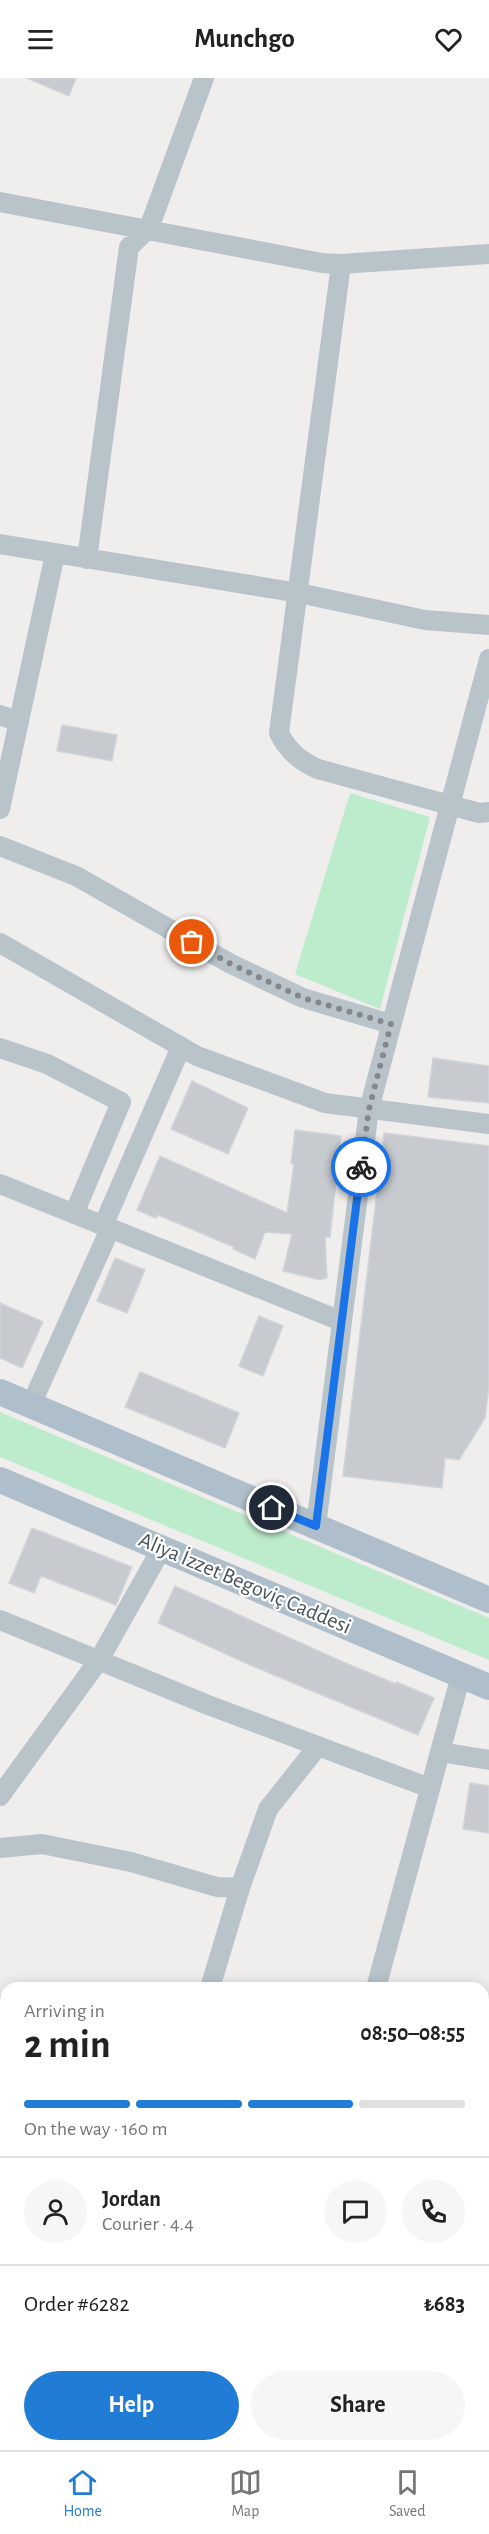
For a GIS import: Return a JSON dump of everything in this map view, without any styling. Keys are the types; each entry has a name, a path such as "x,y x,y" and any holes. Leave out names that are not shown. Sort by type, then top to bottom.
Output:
{"main road":[{"path":"0,1392 489,1600"},
{"name":"Aliya İzzet Begoviç Caddesi","path":"0,1480 489,1687"}],"street":[{"path":"87,559 129,247 149,228 204,78"},
{"path":"0,202 149,228 322,263 341,264 489,254"},
{"path":"341,264 279,733 298,759 318,769 479,813 489,812"},
{"path":"0,544 299,593 425,620 489,626"},
{"path":"0,809 55,554"},
{"path":"316,1526 369,1109 489,659"},
{"path":"0,715 20,722"},
{"path":"0,846 76,876 231,964 303,998 391,1024"},
{"path":"0,943 197,1056 325,1103 489,1124"},
{"path":"31,1405 181,1047"},
{"path":"0,1048 47,1064 121,1102 74,1215"},
{"path":"0,1184 341,1321"},
{"path":"0,1796 99,1660 162,1548"},
{"path":"0,1620 208,1705 430,1788"},
{"path":"378,1982 461,1675"},
{"path":"212,1982 240,1888 268,1809 318,1746"},
{"path":"440,1752 489,1760"},
{"path":"0,1848 42,1844 132,1863 217,1887 240,1888"}],"green space":[{"path":"350,793 430,817 380,1009 295,974"},
{"path":"0,1412 489,1618 489,1660 0,1457"}],"building":[{"path":"27,78 76,78 69,96"},
{"path":"62,725 117,735 112,761 57,751"},
{"path":"433,1058 489,1066 489,1103 428,1097"},
{"path":"192,1081 248,1108 228,1154 171,1129"},
{"path":"295,1130 341,1136 330,1237 325,1237 327,1278 320,1280 283,1271 292,1234 265,1232 255,1259 233,1249 234,1247 158,1215 156,1218 137,1210 160,1156 287,1213 294,1164 291,1164"},
{"path":"384,1133 489,1146 489,1385 485,1418 459,1460 445,1458 442,1488 343,1476"},
{"path":"115,1258 145,1270 127,1313 97,1301"},
{"path":"0,1303 43,1322 22,1368 0,1358"},
{"path":"259,1316 283,1326 263,1376 239,1366"},
{"path":"140,1372 239,1413 225,1448 125,1407"},
{"path":"32,1528 132,1567 116,1605 41,1576 34,1593 9,1583"},
{"path":"175,1586 343,1662 434,1698 418,1735 250,1665 158,1623"},
{"path":"470,1783 489,1786 489,1833 463,1829"}],"way so far":[{"path":"192,942 231,964 303,998 391,1024 369,1109 361,1167"}],"route":[{"path":"272,1508 316,1526 361,1167"}]}
